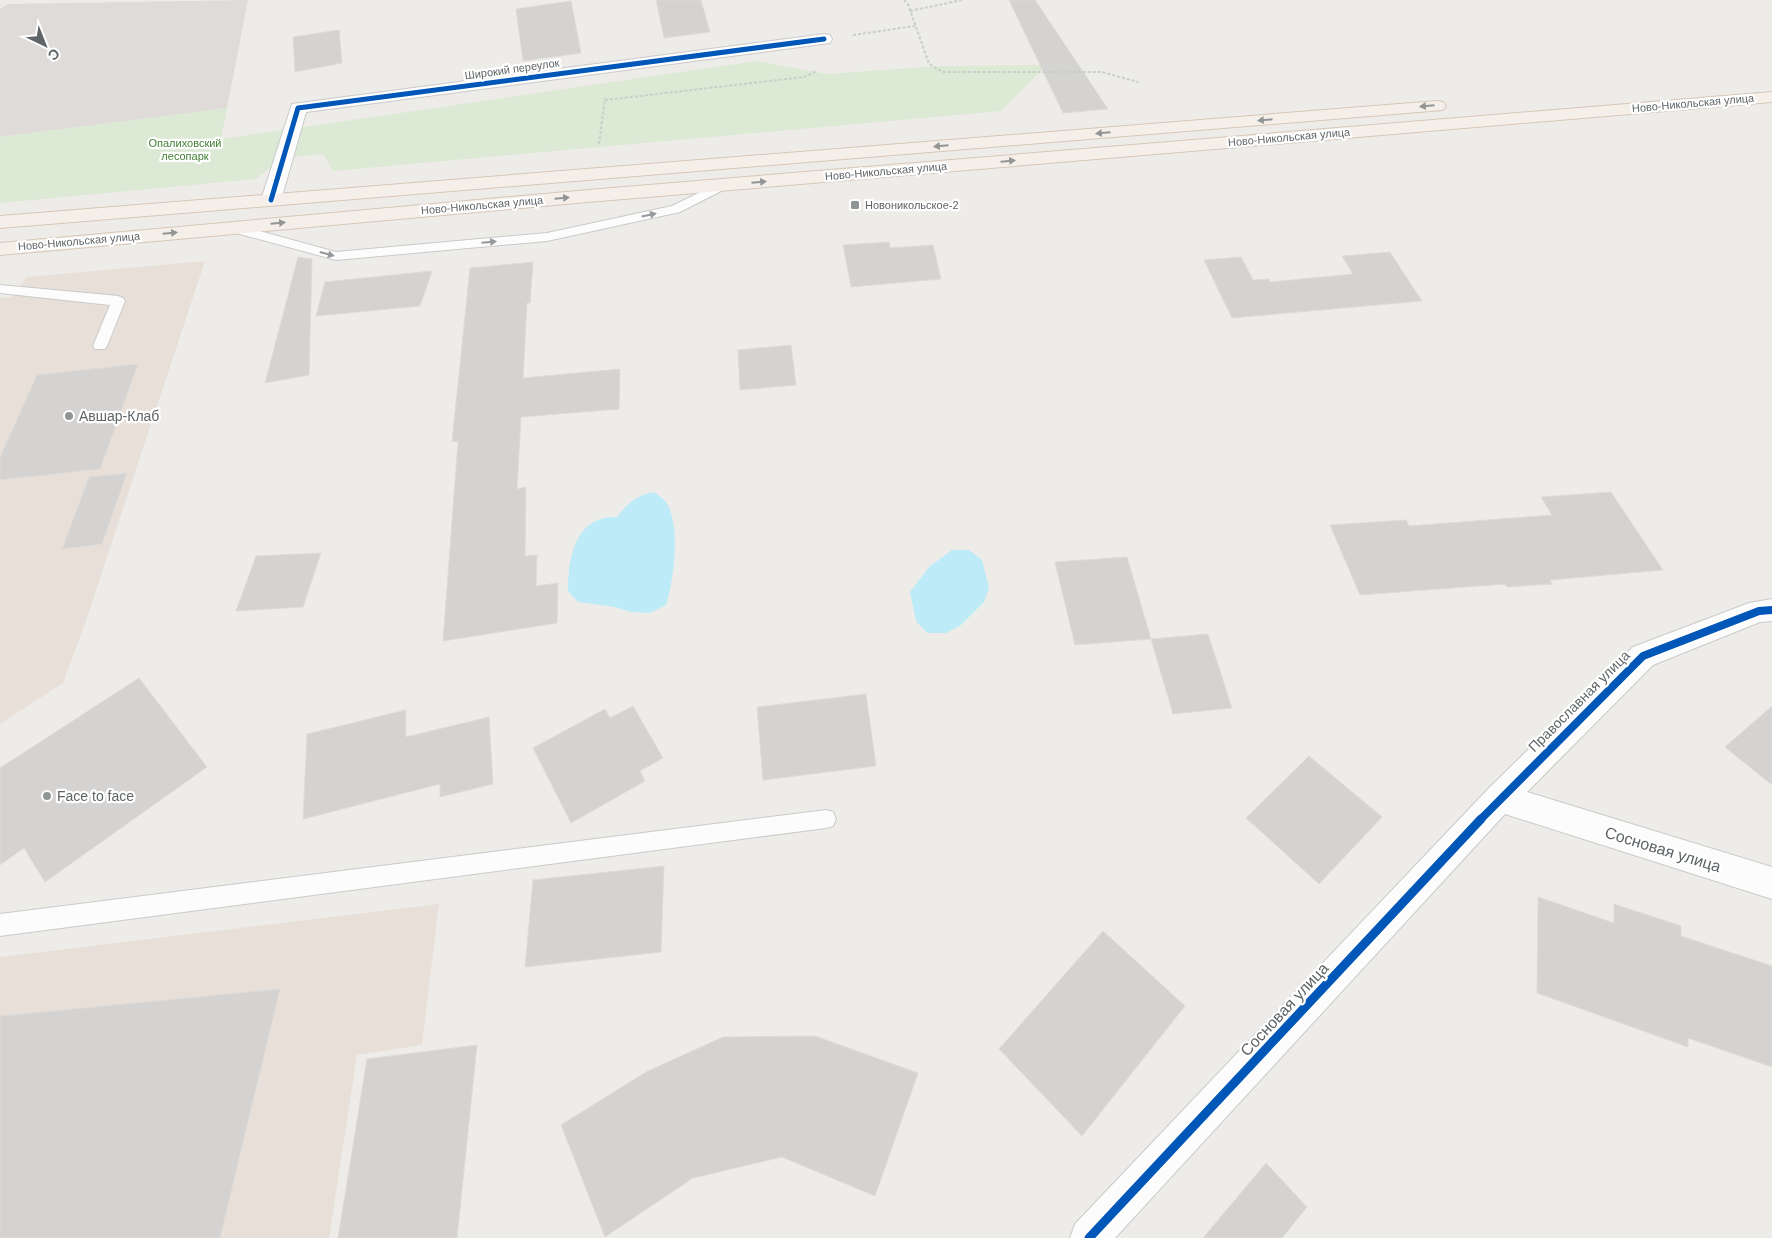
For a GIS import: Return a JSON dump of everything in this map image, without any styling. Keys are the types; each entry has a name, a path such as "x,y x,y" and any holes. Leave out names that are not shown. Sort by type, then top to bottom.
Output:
{"main road":[{"name":"Ново-Никольская улица","path":"0,249 725,184 1772,97"},
{"name":"Ново-Никольская улица","path":"0,222 1450,105"}],"street":[{"name":"Широкий переулок","path":"271,200 298,108 824,39"},
{"name":"Православная улица","path":"1500,798 1643,656 1759,611 1772,610"},
{"name":"Сосновая улица","path":"1089,1238 1500,798 1772,883"}],"lane":[{"path":"230,227 336,256 546,237 676,209 725,184"},
{"path":"0,289 118,301 100,346"},
{"path":"0,925 826,818"}],"path":[{"path":"904,0 910,10 929,64 943,72 1102,72 1138,82"},
{"path":"910,10 962,0"},
{"path":"824,39 915,26"},
{"path":"598,144 605,100"}],"shaded area":[{"path":"248,0 227,108 0,137 0,9 8,4"},
{"path":"205,261 86,621 63,683 0,724 0,298 13,297 26,277"},
{"path":"439,904 422,1045 357,1055 329,1238 0,1238 0,957"}],"green space":[{"name":"Опалиховский лесопарк","path":"757,61 827,74 940,66 1047,65 1001,111 333,171 323,154 282,158 256,179 0,203 0,137 227,108 221,139"}],"water":[{"path":"654,492 666,502 671,512 675,538 673,567 666,605 650,613 631,612 615,607 578,602 568,591 568,579 572,553 583,531 592,523 603,518 617,517 633,500"},
{"path":"952,550 969,550 982,560 989,588 984,602 961,625 946,633 927,633 916,621 910,592 929,567"}],"building":[{"path":"656,0 701,0 710,32 664,38"},
{"path":"1009,0 1035,0 1108,109 1063,113"},
{"path":"571,1 581,53 523,61 516,9"},
{"path":"339,30 342,63 295,72 293,37"},
{"path":"889,242 890,248 933,245 941,279 851,287 843,245"},
{"path":"1390,252 1422,301 1232,318 1204,260 1241,257 1253,280 1269,279 1270,282 1353,274 1342,256"},
{"path":"298,257 312,259 309,375 265,383"},
{"path":"533,262 530,303 527,303 523,378 620,369 619,409 521,417 517,489 526,487 525,556 537,555 536,586 558,583 557,623 443,641 458,441 452,442 470,268"},
{"path":"432,271 420,306 316,316 325,282"},
{"path":"791,345 796,385 740,390 738,350"},
{"name":"Авшар-Клаб","path":"138,364 100,469 0,480 0,457 37,375"},
{"path":"127,473 102,544 62,549 89,477"},
{"path":"1611,492 1663,570 1550,580 1552,584 1507,587 1505,584 1360,595 1330,525 1406,520 1409,526 1552,515 1541,497"},
{"path":"321,553 303,607 236,611 256,556"},
{"path":"1127,557 1151,639 1075,645 1055,562"},
{"path":"1208,634 1232,708 1173,714 1151,639"},
{"path":"139,678 207,767 45,882 24,848 0,865 0,768"},
{"path":"866,694 876,766 763,780 757,707"},
{"path":"633,706 663,758 640,771 645,781 571,823 533,748 605,709 610,718"},
{"path":"1772,706 1772,785 1725,747"},
{"path":"406,710 406,737 489,717 493,784 440,797 440,784 303,819 307,734"},
{"path":"1309,756 1382,817 1319,884 1246,818"},
{"path":"664,866 661,952 525,967 533,880"},
{"path":"1538,897 1614,923 1614,904 1681,926 1681,936 1772,966 1772,1067 1688,1038 1688,1047 1537,993"},
{"path":"1103,931 1185,1006 1082,1136 999,1049"},
{"path":"280,989 220,1238 0,1238 0,1016"},
{"path":"815,1036 918,1073 875,1196 782,1157 693,1178 605,1237 561,1125 646,1072 723,1037"},
{"path":"477,1045 457,1238 338,1238 367,1059"},
{"path":"1266,1163 1307,1207 1282,1238 1203,1238"}],"cycle path":[{"path":"271,200 298,108 824,39"},
{"path":"1089,1238 1500,798 1643,656 1759,611 1772,610"}],"place":[{"name":"Новоникольское-2","path":"855,205"},
{"name":"Авшар-Клаб","path":"69,416"},
{"name":"Face to face","path":"47,796"}]}
